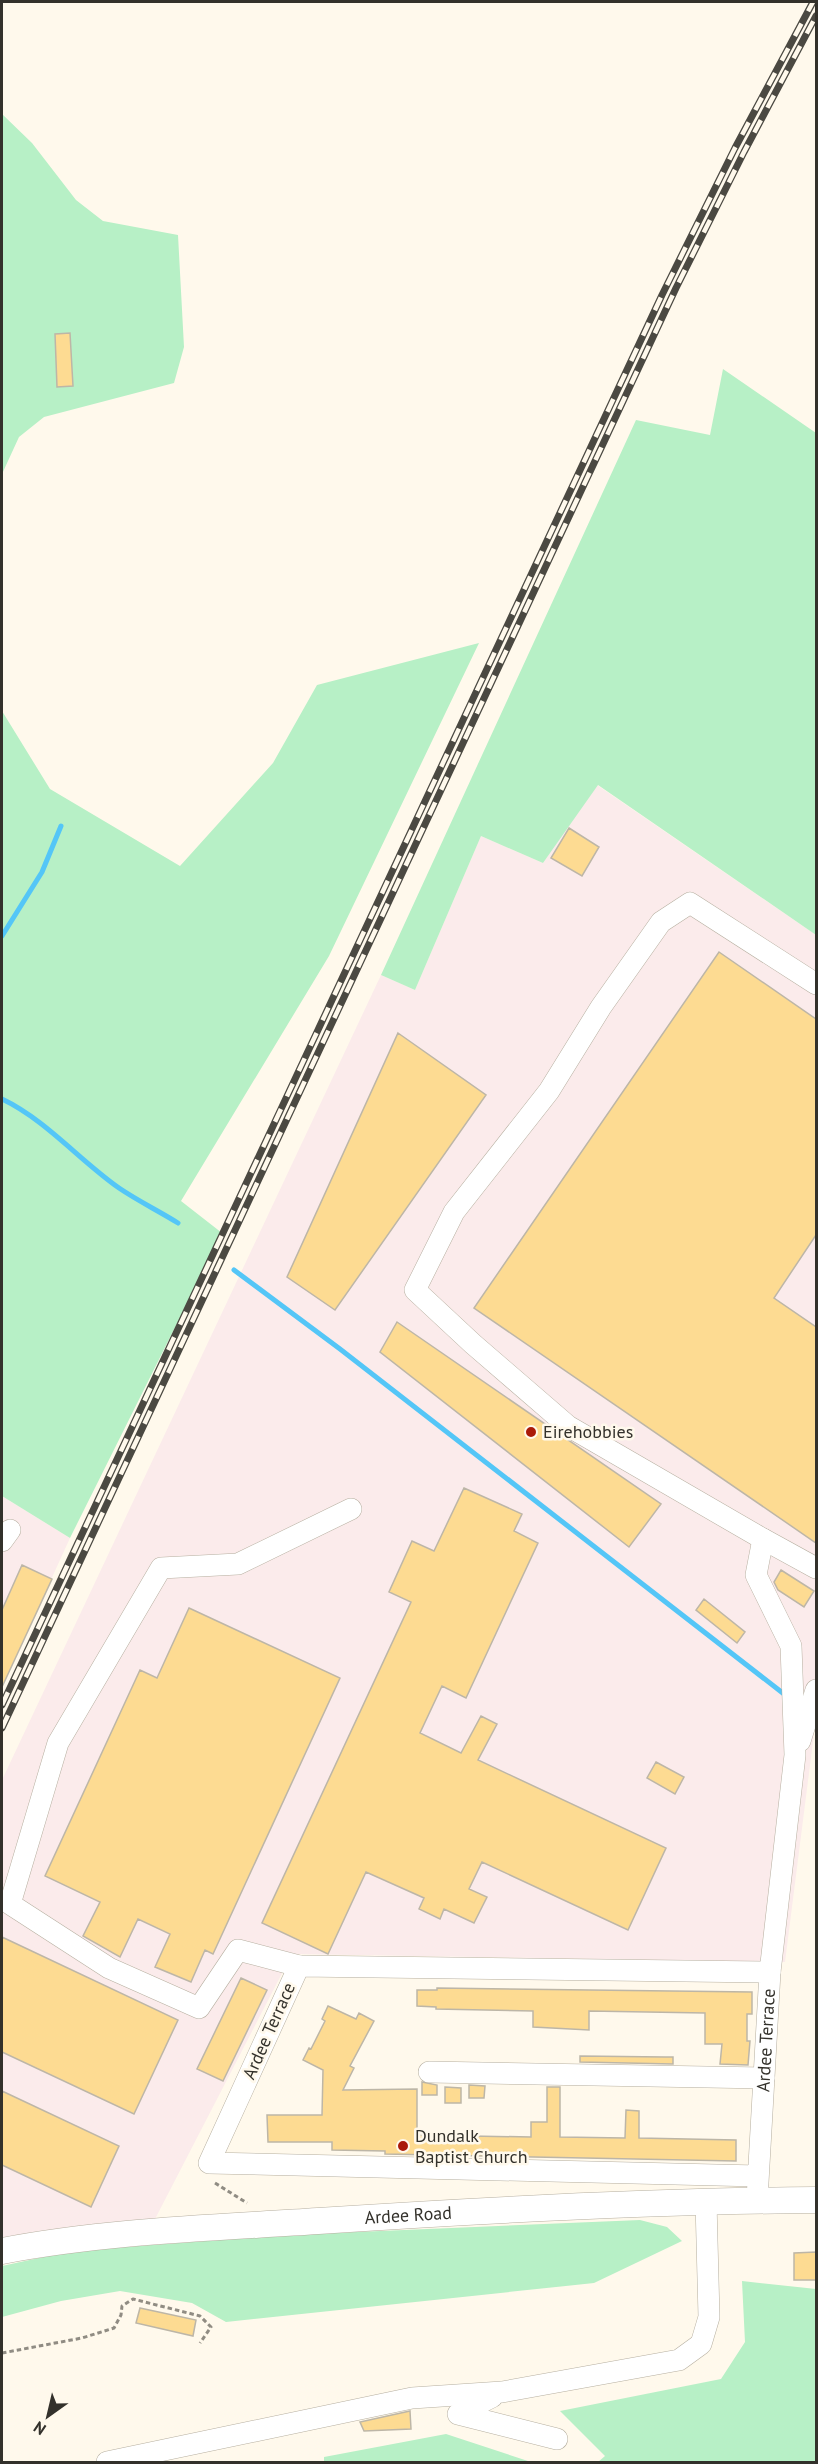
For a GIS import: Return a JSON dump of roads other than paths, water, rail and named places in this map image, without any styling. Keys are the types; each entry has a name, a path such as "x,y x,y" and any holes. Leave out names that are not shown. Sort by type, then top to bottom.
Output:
{"main road":[{"name":"Ardee Road","path":"2,2251 134,2232 705,2202 758,2188 816,2200"}],"street":[{"path":"816,984 690,903 661,922 602,1007 549,1091 454,1212 415,1290 473,1344 568,1426 816,1568"},
{"path":"299,1966 238,1950 199,2008 109,1968 10,1904 58,1743 161,1568 238,1564 351,1509"},
{"path":"763,1539 756,1575 791,1646 795,1755 770,1972"},
{"path":"795,1755 816,1690"},
{"name":"Ardee Terrace","path":"648,2174 209,2163 299,1966 770,1972 758,2188"},
{"path":"429,2072 764,2078"},
{"path":"654,2204 648,2174 758,2188"},
{"path":"107,2463 412,2398 502,2392 679,2360 701,2344 709,2317 705,2202"},
{"path":"502,2392 458,2414 557,2439"}],"waterway":[{"path":"2,936 42,872 61,826"},
{"path":"2,1099 48,1129 119,1188 178,1223"},
{"path":"234,1270 340,1349 784,1694"}],"railway":[{"path":"2,1705 662,295 735,148 813,2"},
{"path":"2,1728 676,288 816,16"}],"place":[{"name":"Eirehobbies","path":"531,1432"},
{"name":"Dundalk Baptist Church","path":"403,2146"}]}
